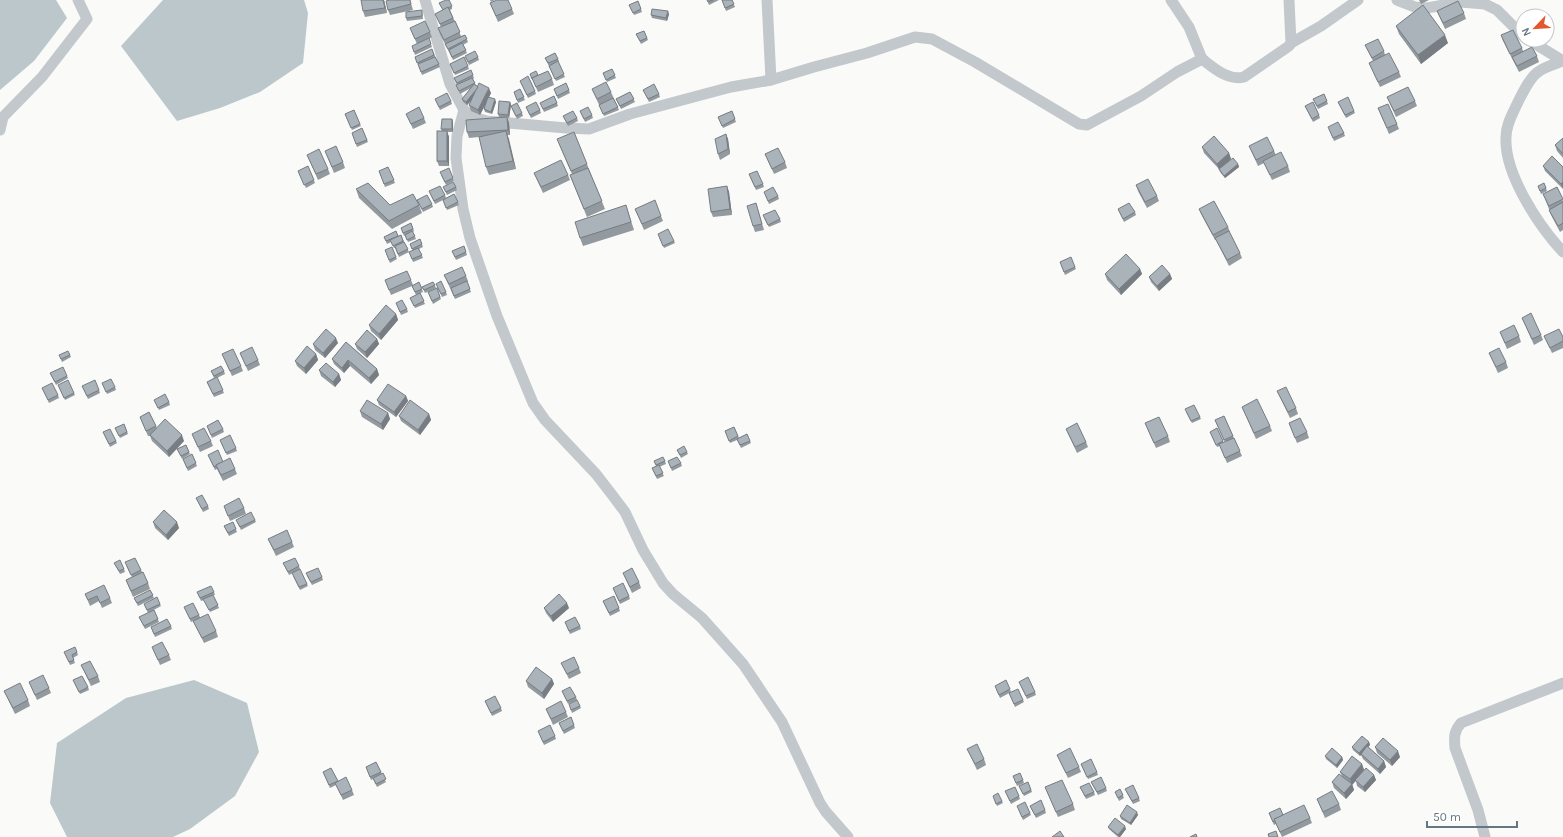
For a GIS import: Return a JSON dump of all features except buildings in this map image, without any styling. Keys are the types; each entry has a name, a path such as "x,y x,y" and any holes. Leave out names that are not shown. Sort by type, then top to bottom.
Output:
{"street":[{"path":"0,130 3,116 42,77 87,19 78,0"},
{"path":"425,0 450,84 464,110 473,117 487,121 566,128 589,129 630,114 724,89 771,80 814,66 867,53 915,37 932,39 975,62 1079,124 1087,125 1141,96 1176,72 1202,59"},
{"path":"767,0 771,80"},
{"path":"1171,0 1189,27 1202,59 1220,73 1241,78 1289,46 1291,43 1321,26 1358,0"},
{"path":"1289,0 1291,43"},
{"path":"1397,0 1426,8 1460,2 1485,4 1497,10 1515,28"},
{"path":"1542,48 1563,61"},
{"path":"1563,61 1537,72 1522,92 1510,119 1506,136 1507,152 1514,174 1524,196 1536,220 1563,252"},
{"path":"464,110 457,136 456,158 463,209 470,238 497,316 533,403 545,420 596,474 625,512 647,557 663,583 673,594 702,618 743,664 782,722 820,803 848,837"},
{"path":"1485,837 1478,810 1455,748 1454,737 1457,728 1461,723 1563,683"}],"shaded area":[{"path":"0,0 56,0 67,18 34,61 0,90"},
{"path":"163,0 304,0 308,13 303,63 260,92 220,108 177,121 121,46"},
{"path":"194,680 247,703 259,752 235,796 190,829 173,837 67,837 50,803 57,743 126,698"}]}
